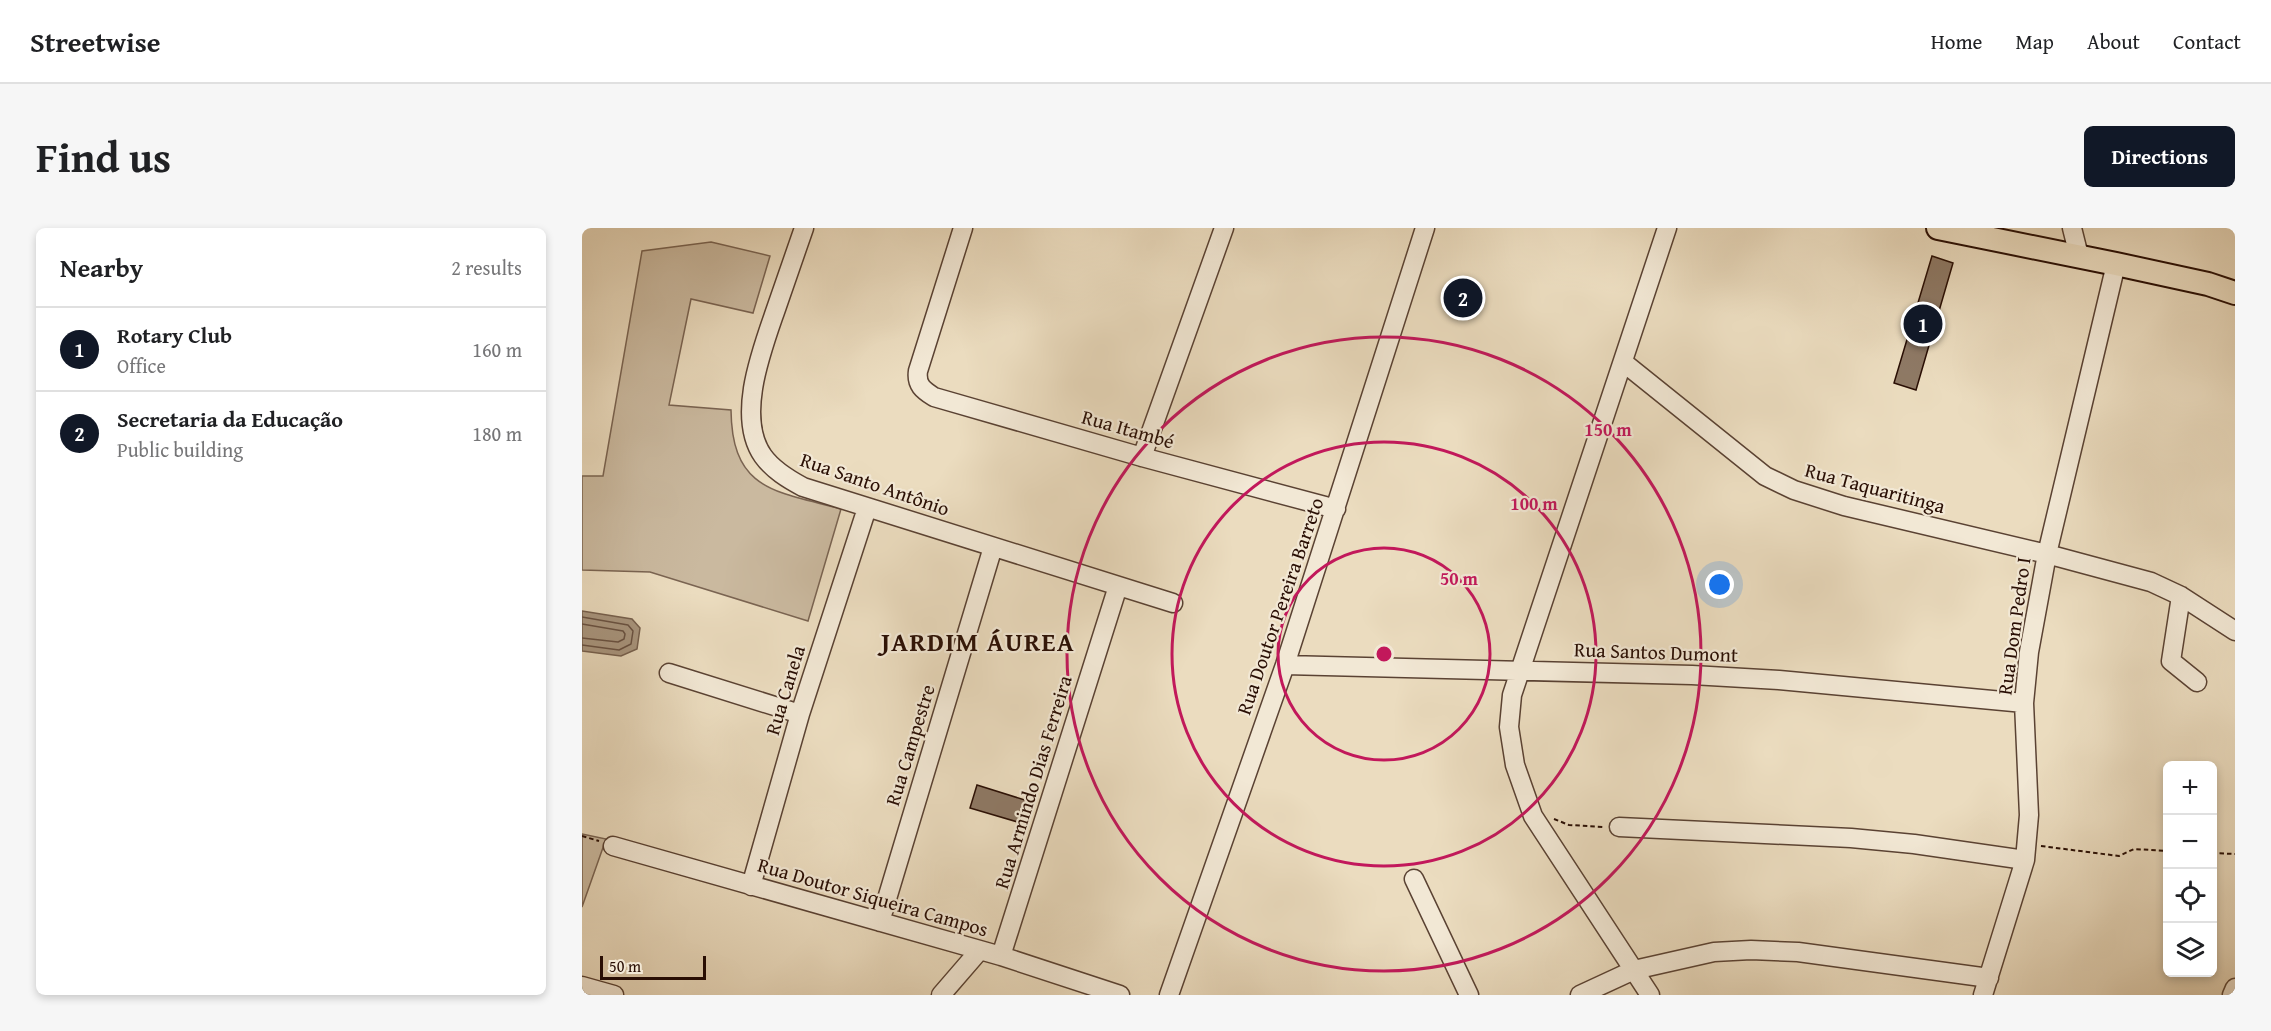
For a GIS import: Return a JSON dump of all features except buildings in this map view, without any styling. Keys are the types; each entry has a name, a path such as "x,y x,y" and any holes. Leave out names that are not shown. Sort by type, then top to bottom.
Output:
{"main road":[{"path":"1938,228 2208,284 2235,293"}],"street":[{"name":"Rua Santo Antônio","path":"804,228 756,369 752,403 754,434 763,456 783,476 802,487 1173,603"},
{"name":"Rua Itambé","path":"963,228 917,379 925,392 934,397 1142,457 1336,509"},
{"path":"1142,457 1224,228"},
{"name":"Rua Doutor Pereira Barreto","path":"1169,995 1285,665 1425,228"},
{"path":"1650,995 1533,816 1515,765 1509,727 1512,695 1667,228"},
{"path":"2072,228 2079,256"},
{"name":"Rua Dom Pedro I","path":"1986,987 2027,852 2029,815 2024,703 2029,652 2047,554 2116,264"},
{"name":"Rua Taquaritinga","path":"1623,362 1765,476 1794,490 1844,506 2047,554 2151,582 2181,596 2235,631"},
{"name":"Rua Canela","path":"751,886 800,714 867,508"},
{"name":"Rua Campestre","path":"880,922 993,547"},
{"name":"Rua Armindo Dias Ferreira","path":"1001,957 1118,586"},
{"path":"2181,596 2171,661 2197,682"},
{"name":"Rua Santos Dumont","path":"1285,665 1692,675 1779,680 2024,703"},
{"path":"669,673 800,714"},
{"path":"1619,827 1851,838 2027,852"},
{"name":"Rua Doutor Siqueira Campos","path":"613,846 1001,957 1120,995"},
{"path":"1414,879 1469,995"},
{"path":"1580,995 1634,970 1714,952 1751,950 1798,952 1986,987"},
{"path":"941,995 979,951"},
{"path":"582,986 614,995"},
{"path":"2232,995 2235,987"}],"path":[{"path":"1533,816 1551,818 1569,825 1619,827"},
{"path":"2027,852 2119,856 2133,849 2163,850"},
{"path":"2217,853 2235,854"}],"shaded area":[{"path":"711,242 770,256 753,313 691,299 669,405 731,410 733,437 739,457 749,472 762,483 777,491 841,509 808,621 650,572 582,570 582,476 603,476 642,251"},
{"path":"582,834 606,839 582,907"}],"water":[{"path":"582,611 632,619 640,628 637,649 621,656 582,651"}],"place":[{"name":"Secretaria da Educação","path":"1463,298"},
{"name":"Rotary Club","path":"1923,324"}],"district":[{"name":"JARDIM ÁUREA","path":"978,642"}]}
